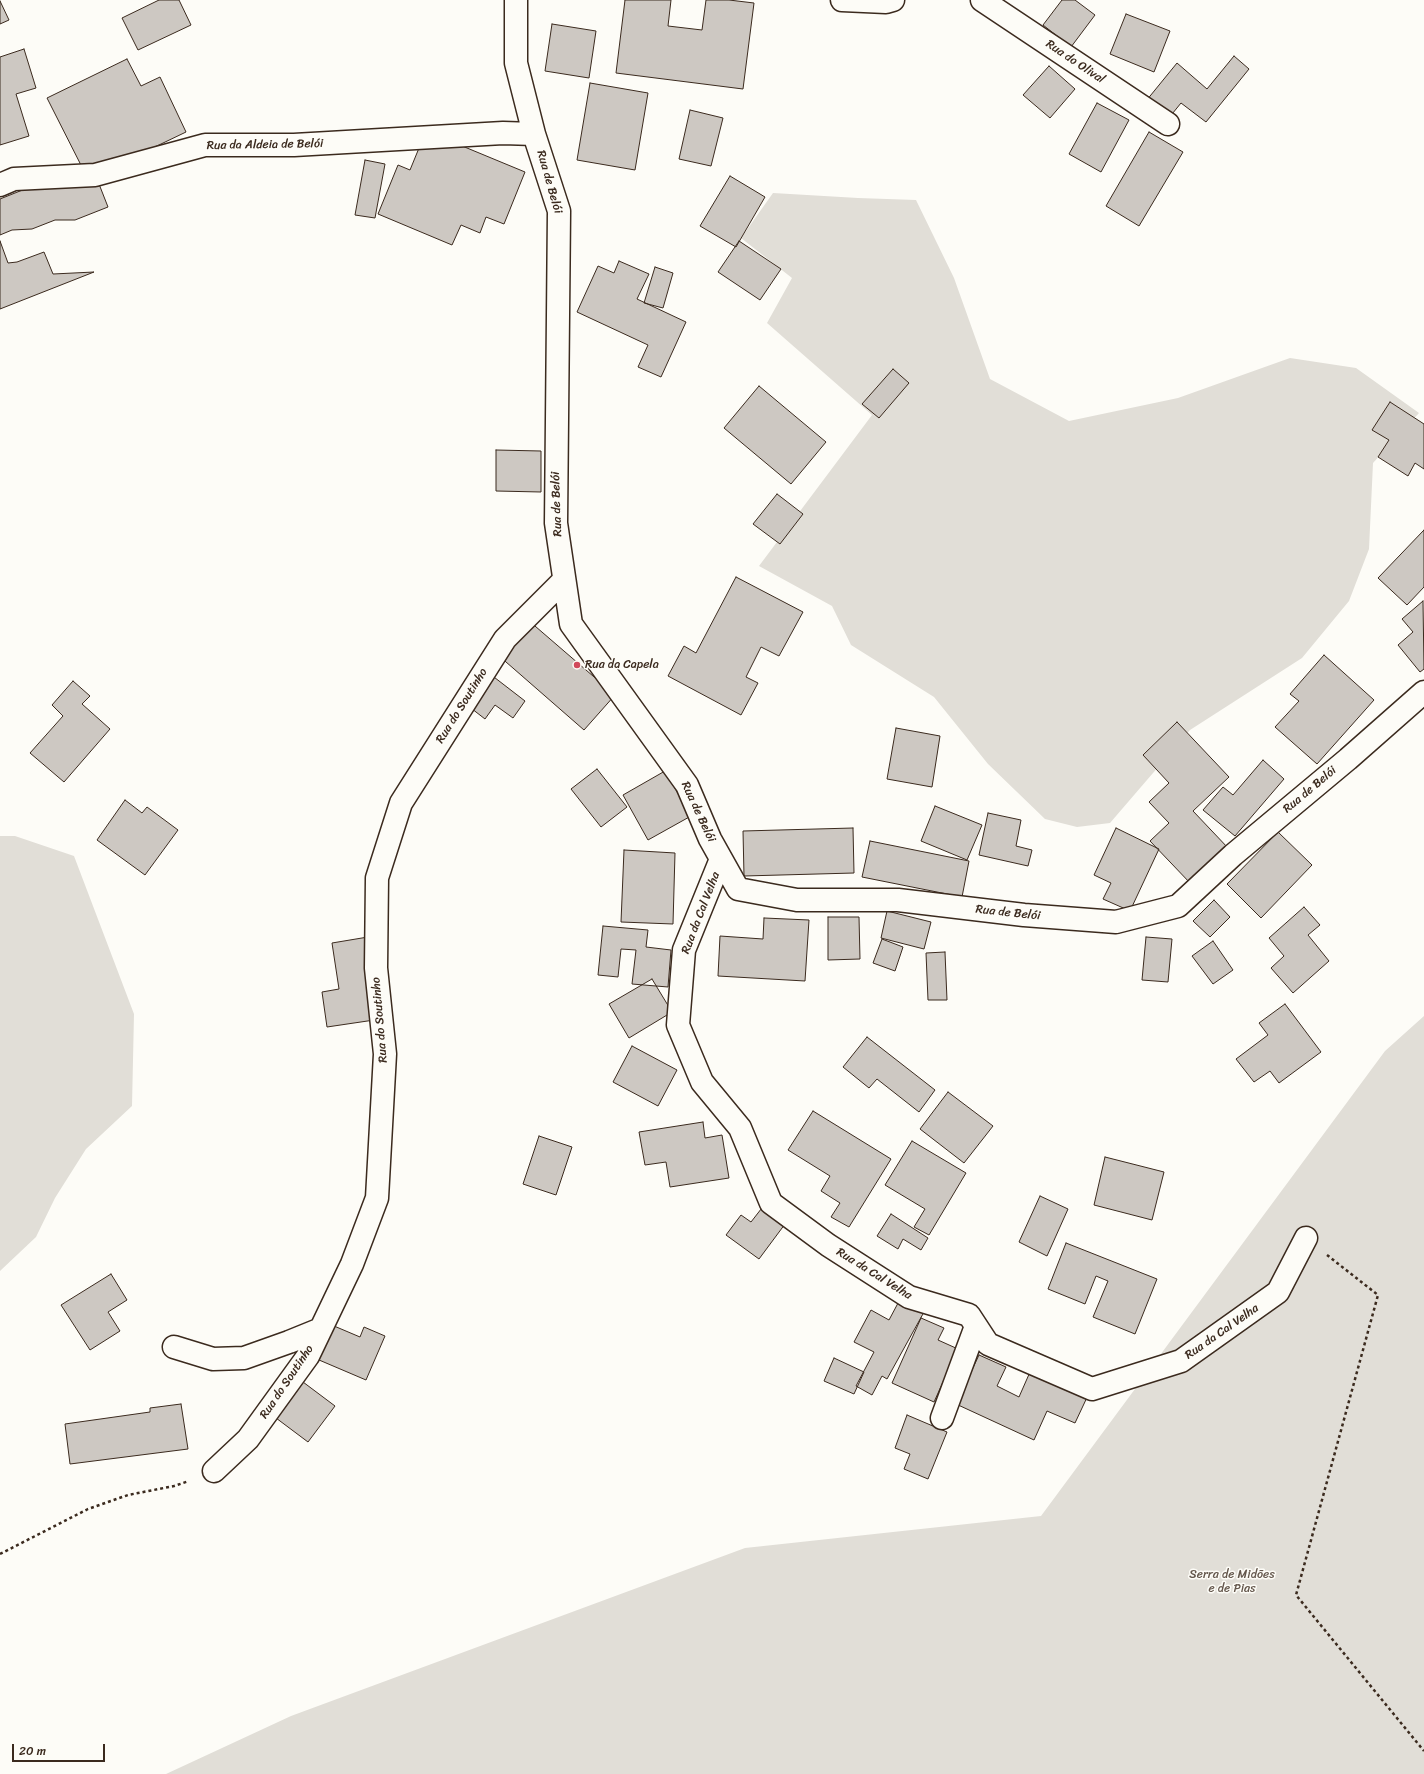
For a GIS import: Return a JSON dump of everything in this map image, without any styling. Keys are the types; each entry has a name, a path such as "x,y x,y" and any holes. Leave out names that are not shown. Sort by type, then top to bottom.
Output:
{"street":[{"name":"Rua de Belói","path":"516,0 516,64 534,134 559,211 556,523 571,624 687,785 710,838 738,889 797,900 898,900 1024,915 1116,922 1178,906 1233,854 1348,759 1424,692"},
{"path":"842,0 886,2 893,0"},
{"name":"Rua do Olival","path":"982,0 1168,124"},
{"name":"Rua da Aldeia de Belói","path":"0,185 14,179 95,175 205,145 294,145 503,133 534,134"},
{"name":"Rua do Soutinho","path":"214,1471 248,1439 308,1356 352,1264 377,1198 385,1054 376,968 377,878 401,803 505,639 564,580"},
{"name":"Rua da Cal Velha","path":"721,859 684,950 678,1024 702,1082 740,1128 771,1204 828,1245 909,1297 969,1315 988,1344 1092,1389 1181,1361 1278,1292 1306,1238"},
{"path":"942,1418 976,1326"},
{"path":"174,1347 214,1359 244,1358 321,1329"}],"path":[{"path":"1306,1238 1378,1295 1296,1595 1424,1751"},
{"path":"0,1554 88,1510 128,1495 174,1486 214,1471"}],"green space":[{"path":"773,193 916,200 954,278 990,379 1069,421 1178,398 1290,358 1356,368 1419,413 1373,463 1369,549 1349,601 1302,658 1190,730 1110,823 1077,827 1045,819 988,764 934,697 851,645 832,606 759,566 872,415 767,323 792,278 741,238"},
{"path":"0,836 15,836 74,856 134,1014 132,1106 86,1149 55,1198 36,1237 0,1271"},
{"name":"Serra de Midões e de Pias","path":"1424,1016 1424,1774 166,1774 291,1716 745,1548 1041,1516 1385,1051"}],"building":[{"path":"159,0 179,0 191,25 138,50 122,18"},
{"path":"625,0 671,0 668,26 702,30 706,0 729,0 754,3 743,89 616,73"},
{"path":"1062,0 1075,0 1095,15 1071,47 1043,25"},
{"path":"0,1 9,20 0,24"},
{"path":"1126,14 1170,31 1154,72 1110,54"},
{"path":"552,24 596,31 589,78 545,71"},
{"path":"24,49 36,88 16,94 29,136 0,145 0,57"},
{"path":"1234,56 1249,69 1206,122 1181,103 1168,119 1146,101 1177,63 1207,89"},
{"path":"127,59 141,86 160,77 186,132 88,179 47,98"},
{"path":"1049,66 1075,89 1050,118 1023,95"},
{"path":"590,83 648,93 635,170 577,160"},
{"path":"1097,103 1129,120 1101,172 1069,154"},
{"path":"690,110 723,118 711,166 679,159"},
{"path":"426,131 525,172 504,224 486,217 480,233 461,225 452,245 378,214 398,165 410,170"},
{"path":"1149,132 1183,152 1139,226 1106,206"},
{"path":"365,160 385,164 375,218 355,215"},
{"path":"730,176 765,197 736,247 700,226"},
{"path":"99,184 108,207 75,220 55,220 32,229 12,230 0,235 0,199 30,187"},
{"path":"0,241 8,263 17,262 44,252 53,274 94,272 0,309"},
{"path":"739,241 781,269 760,300 718,272"},
{"path":"619,261 649,274 637,299 686,322 661,377 638,367 648,345 577,312 598,266 614,273"},
{"path":"655,267 673,273 663,308 644,303"},
{"path":"893,369 909,383 879,418 862,404"},
{"path":"759,386 826,442 791,484 724,428"},
{"path":"1390,402 1424,424 1424,469 1415,463 1408,476 1378,457 1389,440 1372,430"},
{"path":"496,450 541,451 541,492 496,491"},
{"path":"777,494 803,514 780,544 753,524"},
{"path":"1424,530 1424,587 1407,605 1378,578"},
{"path":"736,577 803,612 779,656 761,647 746,677 758,683 741,715 668,676 684,646 696,653"},
{"path":"1423,601 1424,669 1420,672 1398,645 1413,632 1402,619"},
{"path":"528,620 615,695 584,730 498,655"},
{"path":"1324,655 1374,700 1317,764 1275,727 1299,701 1290,694"},
{"path":"490,674 525,701 513,718 495,705 485,719 467,705"},
{"path":"73,681 90,696 82,704 110,729 64,782 30,753 63,716 52,705"},
{"path":"1177,722 1229,777 1193,811 1229,849 1191,884 1150,841 1169,823 1149,802 1169,783 1143,755"},
{"path":"896,728 940,736 932,787 887,779"},
{"path":"1263,760 1284,779 1235,836 1203,810 1223,787 1233,795"},
{"path":"597,769 627,807 601,827 571,789"},
{"path":"665,771 691,816 648,840 623,795"},
{"path":"125,800 142,813 147,807 178,830 145,875 97,840"},
{"path":"935,806 982,825 967,860 921,841"},
{"path":"988,813 1021,820 1016,846 1032,850 1028,866 979,855"},
{"path":"853,828 854,873 744,876 743,831"},
{"path":"1116,828 1159,849 1130,911 1103,899 1111,883 1094,875"},
{"path":"1278,832 1312,865 1261,918 1227,884"},
{"path":"870,841 969,861 962,897 862,877"},
{"path":"624,850 675,853 673,924 621,922"},
{"path":"1214,900 1230,917 1210,937 1193,921"},
{"path":"1304,907 1320,925 1308,935 1329,961 1293,993 1271,968 1284,956 1269,938"},
{"path":"887,911 931,922 924,949 881,938"},
{"path":"828,917 859,917 860,959 828,960"},
{"path":"764,918 809,920 805,981 718,976 720,936 763,939"},
{"path":"603,926 648,930 646,947 671,950 668,987 632,984 636,950 621,949 618,977 598,975"},
{"path":"368,937 381,1019 327,1027 322,992 339,989 332,943"},
{"path":"1146,937 1172,939 1168,982 1142,980"},
{"path":"882,939 903,947 895,971 873,963"},
{"path":"1213,941 1233,970 1213,984 1192,956"},
{"path":"945,952 947,1000 928,1000 926,953"},
{"path":"652,979 672,1012 629,1038 609,1004"},
{"path":"1285,1004 1321,1052 1279,1083 1270,1071 1254,1082 1236,1059 1268,1035 1259,1023"},
{"path":"867,1037 935,1090 919,1112 877,1079 869,1088 843,1067"},
{"path":"632,1046 677,1070 658,1106 613,1082"},
{"path":"948,1092 993,1126 964,1163 920,1129"},
{"path":"813,1111 891,1159 849,1227 831,1217 840,1203 821,1191 830,1176 788,1150"},
{"path":"703,1122 705,1138 722,1135 729,1178 670,1187 666,1162 645,1165 639,1132"},
{"path":"539,1136 572,1147 556,1195 523,1184"},
{"path":"912,1141 966,1173 929,1235 914,1227 925,1209 885,1185"},
{"path":"1105,1157 1164,1172 1152,1220 1094,1205"},
{"path":"1040,1196 1068,1209 1047,1256 1019,1242"},
{"path":"765,1204 788,1220 759,1259 726,1235 741,1215 751,1222"},
{"path":"891,1214 928,1238 921,1250 903,1239 898,1249 877,1236"},
{"path":"1066,1243 1157,1279 1135,1334 1093,1317 1108,1281 1096,1276 1085,1304 1048,1289"},
{"path":"111,1274 127,1300 108,1312 120,1331 90,1350 61,1305"},
{"path":"905,1290 929,1303 887,1379 882,1376 872,1395 856,1386 874,1352 854,1342 871,1310 889,1320"},
{"path":"921,1318 944,1328 938,1340 958,1349 934,1402 892,1383"},
{"path":"327,1323 360,1337 364,1327 385,1336 366,1380 312,1357"},
{"path":"979,1355 1006,1367 997,1386 1019,1397 1030,1372 1090,1391 1075,1423 1047,1411 1034,1440 956,1404"},
{"path":"834,1358 864,1372 854,1394 824,1381"},
{"path":"299,1379 335,1406 308,1442 272,1415"},
{"path":"181,1404 188,1449 70,1464 65,1424 150,1412 150,1408"},
{"path":"907,1415 947,1432 928,1479 904,1469 910,1454 895,1448"}],"place":[{"name":"Rua da Capela","path":"577,665"}]}
